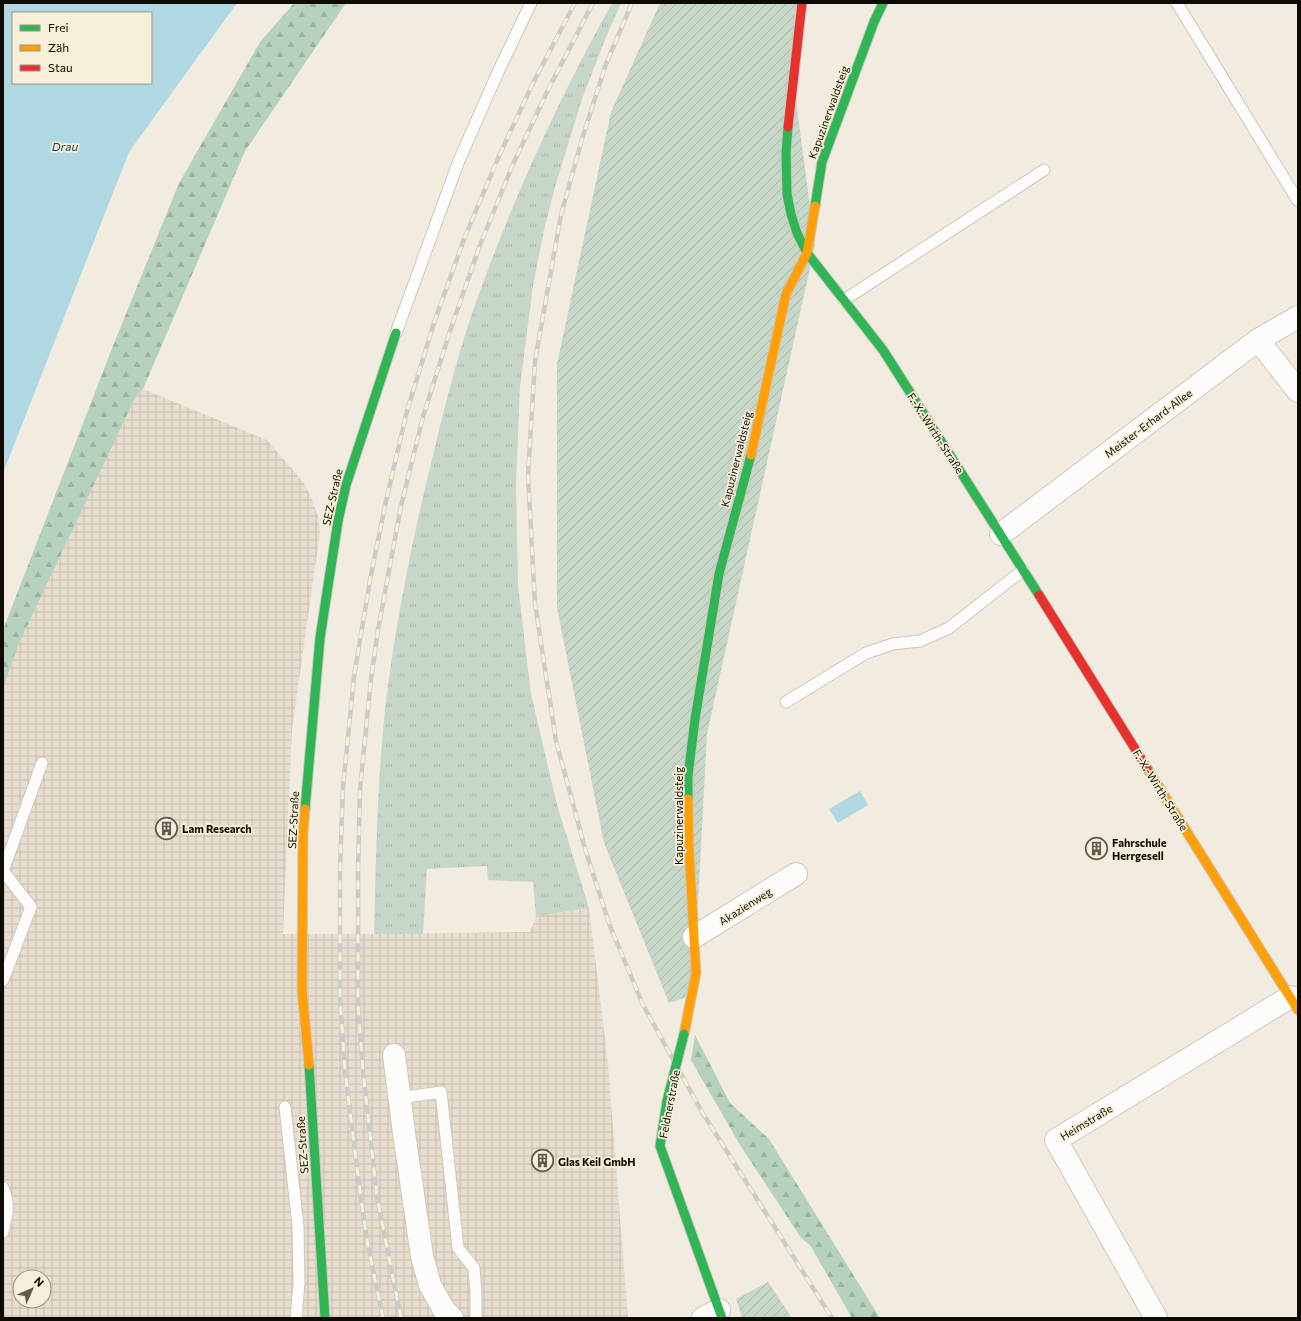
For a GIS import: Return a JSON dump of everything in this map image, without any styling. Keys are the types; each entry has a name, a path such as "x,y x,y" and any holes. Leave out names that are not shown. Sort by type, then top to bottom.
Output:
{"street":[{"name":"F.-X.-Wirth-Straße","path":"802,3 784,165 787,197 794,225 800,239 808,253 883,350 1023,570 1294,1003"},
{"name":"Kapuzinerwaldsteig","path":"694,937 689,850 688,776 695,719 718,574 756,435 786,294 808,253 822,162 874,22 883,3"},
{"name":"Meister-Erhard-Allee","path":"1000,534 1258,340 1298,317"},
{"name":"SEZ-Straße","path":"325,1318 310,1081 302,990 303,832 320,638 338,521 346,485 396,334"},
{"path":"1258,340 1298,391"},
{"name":"Akazienweg","path":"694,937 796,874"},
{"name":"Feldnerstraße","path":"694,937 696,973 684,1034 667,1101 660,1146 714,1315"},
{"name":"Heimstraße","path":"1156,1318 1056,1140 1294,1003"},
{"path":"394,1054 422,1256 430,1285 444,1310 452,1318"}],"lane":[{"path":"396,334 458,163 530,3"},
{"path":"1177,3 1298,201"},
{"path":"844,300 1044,170"},
{"path":"786,702 866,653 893,644 920,641 948,628 1023,570"},
{"path":"3,980 31,907 3,871 42,763"},
{"path":"399,1098 441,1092 458,1248 474,1268 476,1318"},
{"path":"285,1107 298,1227 299,1283 296,1318"},
{"path":"3,1188 8,1202 7,1216 3,1232"}],"shaded area":[{"name":"Lam Research","path":"143,389 267,440 304,483 318,516 320,532 292,729 283,934 530,932 536,916 589,908 608,1064 628,1318 3,1318 3,688 19,643 136,396"}],"green space":[{"path":"294,3 346,3 245,151 143,389 136,396 19,643 3,688 3,630 111,351 179,183 260,42"},
{"path":"612,3 621,3 582,99 555,187 544,230 533,286 520,386 516,483 518,586 531,694 557,805 589,908 536,916 533,882 488,880 487,866 427,869 423,934 374,934 376,850 382,738 389,677 399,612 412,547 426,483 448,396 463,341 475,305 520,189 573,76"},
{"path":"660,3 797,3 796,101 815,245 707,734 693,995 669,1003 604,843 557,608 557,364 611,112"},
{"path":"695,1035 730,1103 769,1139 880,1318 852,1318 810,1245 801,1238 740,1145 691,1060"},
{"path":"768,1282 792,1318 742,1318 736,1299"}],"water":[{"name":"Drau","path":"3,3 237,3 129,152 3,473"},
{"path":"860,791 868,805 838,823 829,809"}],"railway":[{"path":"383,1318 368,1246 361,1199 345,1071 340,999 340,870 343,787 354,677 370,580 386,501 407,411 434,323 464,239 499,156 534,81 575,3"},
{"path":"401,1318 377,1197 363,1071 358,1003 358,872 360,789 371,679 378,630 401,506 423,417 450,331 480,245 514,162 549,88 593,3"},
{"path":"632,3 606,64 582,139 561,215 535,361 528,475 535,604 556,741 586,852 610,926 643,1005 702,1112 832,1318"}],"traffic: fast":[{"path":"815,206 822,162 874,22 883,3"},
{"path":"788,127 786,153 787,194 797,233 807,253 883,350 1039,595"},
{"path":"305,809 320,638 338,521 346,485 396,333"},
{"path":"688,799 688,776 695,719 719,574 751,455"},
{"path":"667,1101 684,1034"},
{"path":"309,1065 325,1318"},
{"path":"667,1101 660,1146 722,1318"}],"traffic: slow":[{"path":"751,455 786,294 807,253 815,206"},
{"path":"1147,768 1298,1010"},
{"path":"684,1034 696,973 689,850 688,799"},
{"path":"305,809 303,833 302,990 309,1065"}],"traffic: jam":[{"path":"788,127 802,3"},
{"path":"1039,595 1147,768"}],"place":[{"name":"Lam Research","path":"166,828"},
{"name":"Fahrschule Herrgesell","path":"1097,848"},
{"name":"Glas Keil GmbH","path":"542,1161"}]}
